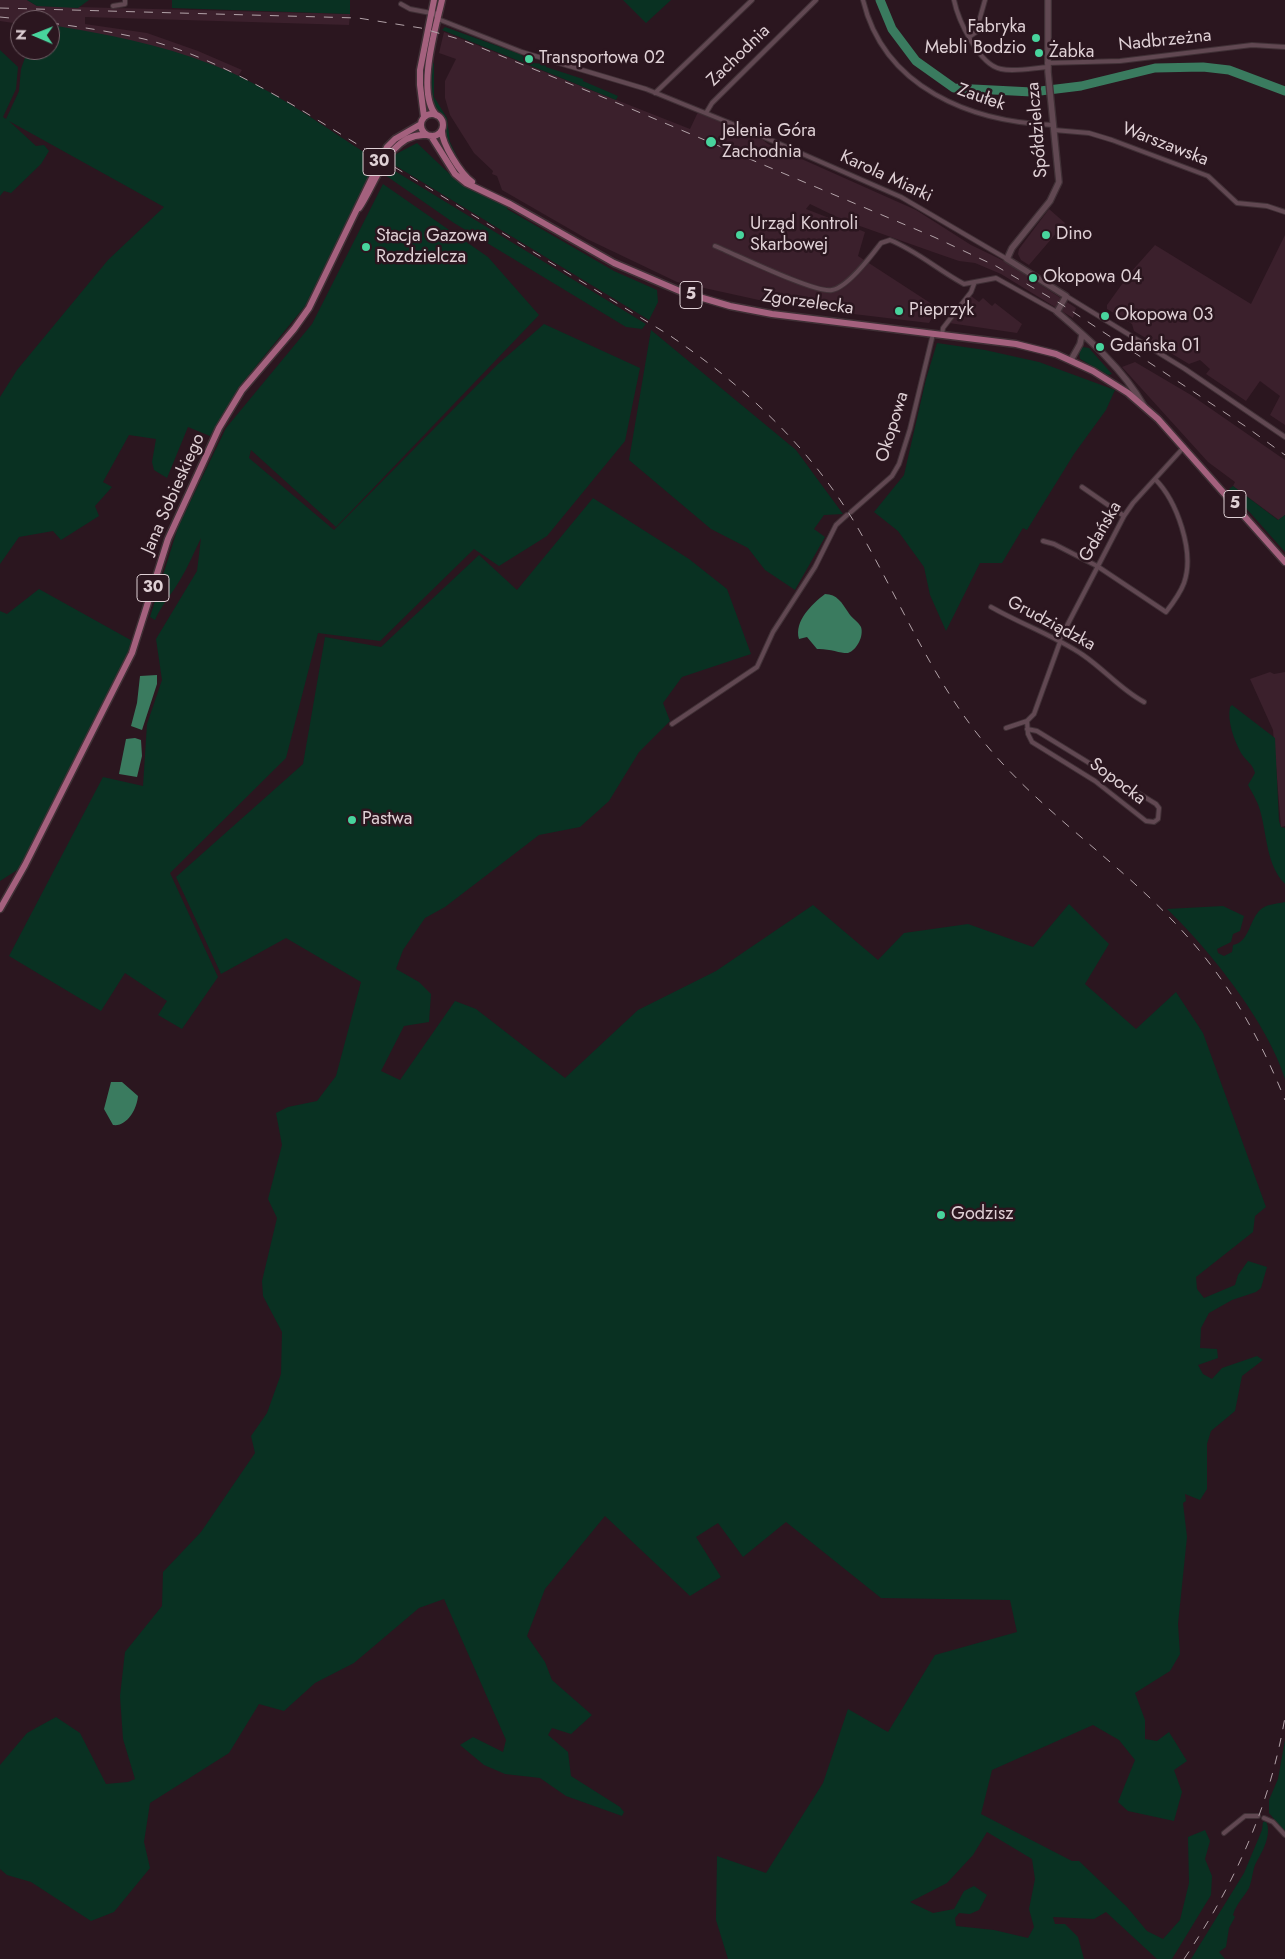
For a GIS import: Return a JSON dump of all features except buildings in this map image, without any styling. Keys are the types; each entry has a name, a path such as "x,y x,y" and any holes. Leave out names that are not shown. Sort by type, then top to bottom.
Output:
{"main road":[{"name":"5","path":"442,0 428,80 430,105 442,121 442,130"},
{"path":"421,124 424,117 420,85 433,2"},
{"path":"424,117 436,115"},
{"name":"5","path":"421,124 422,130 429,136"},
{"name":"Jana Sobieskiego","path":"354,216 387,147 395,139 421,124"},
{"path":"429,136 439,134 442,130"},
{"name":"Zgorzelecka","path":"442,130 442,137 461,171 479,188"},
{"name":"Zgorzelecka","path":"429,136 455,174 470,185 479,188 614,263 699,298 778,315 1016,344 1071,360 1124,389 1144,406"},
{"name":"Jana Sobieskiego","path":"0,909 43,831 132,653 168,539 217,434 242,390 305,314 354,216 394,149 406,140 429,136"},
{"name":"5","path":"1144,406 1184,447 1285,562"}],"street":[{"path":"113,6 125,4 126,0"},
{"path":"655,92 752,0"},
{"name":"Zachodnia","path":"706,113 712,102 816,0"},
{"name":"Zaułek","path":"863,0 868,21 883,50 912,78 952,105 1010,122 1054,128"},
{"name":"Nadbrzeżna","path":"954,0 969,37 984,58 1001,69 1120,61 1252,45 1285,47"},
{"path":"969,37 976,32 986,0"},
{"name":"Spółdzielcza","path":"1007,259 1012,248 1056,192 1059,174 1048,67 1048,0"},
{"path":"427,32 432,23 438,19 433,14 433,2"},
{"path":"401,4 410,9 431,13"},
{"name":"Karola Miarki","path":"438,19 522,52 621,80 655,92 901,197 1007,259 1186,369 1285,437"},
{"name":"Warszawska","path":"1054,128 1089,133 1112,140 1208,176 1227,196 1237,202 1285,212"},
{"path":"715,246 811,287 831,291 842,287 881,243 890,240 912,249 964,284 974,284 996,278 1057,312 1082,334 1134,389 1144,406"},
{"path":"942,335 943,328 971,292 974,284"},
{"path":"1057,312 1066,296"},
{"name":"Okopowa","path":"672,724 757,667 773,632 815,567 836,525 892,476 910,429 933,334"},
{"path":"1071,360 1080,344 1082,334"},
{"name":"Gdańska","path":"1027,721 1038,705 1059,641 1124,516 1184,447"},
{"path":"1043,542 1054,544 1097,566 1166,612 1184,582 1186,543 1180,521 1172,504 1155,479"},
{"path":"1082,487 1124,516"},
{"name":"Grudziądzka","path":"991,607 1083,655 1129,693 1144,702"},
{"path":"1006,728 1027,721 1027,729"},
{"name":"Sopocka","path":"1027,729 1037,731 1156,804 1160,808 1158,819 1148,822 1129,810 1095,781 1032,742 1027,729"},
{"path":"1224,1833 1245,1816 1258,1816"},
{"path":"1264,1818 1273,1822 1285,1835"}],"shaded area":[{"path":"0,0 27,0 37,6 350,14 349,25 85,17 85,24 147,33 198,51 242,70 235,81 151,48 60,31 60,10 10,10 10,22 0,21"},
{"path":"27,0 89,0 78,8 37,6"},
{"path":"172,0 350,0 350,14 172,8"},
{"path":"623,0 671,0 646,23"},
{"path":"60,27 142,43 182,54 243,78 282,99 375,159 370,170 365,173 370,174 305,306 239,387 210,436 188,427 167,478 154,470 152,462 156,439 129,435 103,482 112,487 95,506 99,516 61,540 53,531 19,537 0,564 0,397 17,370 108,260 164,207 9,121 36,146 44,145 49,151 41,164 11,193 4,191 0,196 0,50 18,67 16,89 3,117 6,119 19,91 21,69 24,60 60,60"},
{"path":"445,27 520,54 533,63 545,64 546,67 583,79 583,81 618,96 616,100 442,30"},
{"path":"444,32 690,129 698,112 763,140 768,144 916,210 971,245 1004,261 1076,308 1073,318 1001,274 975,263 959,261 843,220 810,204 806,209 865,232 858,256 938,308 929,323 786,306 677,282 587,239 502,190 497,176 492,174 493,171 474,153 450,115 445,98 445,81 456,59 439,53"},
{"path":"434,62 434,97 447,118 450,142 466,175 450,148 444,133 445,118 436,110 431,100 430,80"},
{"path":"417,143 456,180 508,207 507,209 614,271 657,290 658,302 649,320 391,163 396,154"},
{"path":"389,168 646,324 642,329 626,327 454,223 385,175"},
{"path":"383,184 488,257 539,315 336,527 251,450 249,458 334,530 498,364 544,324 640,368 625,441 547,536 499,566 474,549 380,641 318,633 286,758 170,873 218,977 182,1029 158,1015 167,1001 125,973 101,1011 9,956 103,777 143,786 147,724 162,680 156,639 197,571 201,538 183,575 155,620 150,617 178,527 226,428 312,324"},
{"path":"1049,209 1065,223 1029,265 1021,260 1018,254 1019,249"},
{"path":"1285,235 1285,425 1270,415 1280,396 1260,381 1246,401 1206,374 1210,369 1200,360 1189,364 1134,331 1132,324 1107,309 1107,305 1130,273 1155,245 1251,304"},
{"path":"971,296 979,302 983,298 992,306 995,303 1022,324 1017,333 949,323"},
{"path":"651,330 796,450 843,514 824,515 814,529 825,537 795,590 765,570 748,548 711,529 629,460"},
{"path":"937,343 985,350 1039,362 1115,390 1106,410 1074,454 1027,530 1023,528 1002,563 980,563 946,631 930,595 924,567 898,531 874,512 904,475 926,379"},
{"path":"1083,347 1089,348 1112,374 1108,375 1080,359 1079,351"},
{"path":"1135,362 1191,395 1285,460 1285,515 1279,520 1233,486 1235,482 1208,462 1122,367"},
{"path":"1233,486 1278,520 1285,515 1285,552 1229,489"},
{"path":"593,498 689,559 727,589 751,654 682,677 663,703 670,721 639,752 609,801 580,827 539,835 445,907 425,918 403,950 396,969 419,982 431,994 429,1022 404,1026 381,1071 400,1080 455,1001 476,1009 565,1078 638,1010 716,971 813,905 878,960 904,933 968,924 1033,947 1069,904 1109,944 1085,984 1136,1029 1176,992 1203,1033 1266,1207 1255,1216 1253,1232 1196,1277 1197,1289 1204,1298 1235,1285 1238,1275 1248,1261 1267,1267 1261,1288 1256,1292 1232,1300 1209,1313 1201,1328 1200,1348 1217,1349 1218,1358 1198,1365 1203,1374 1212,1379 1222,1368 1257,1356 1263,1360 1242,1376 1235,1411 1211,1431 1207,1444 1207,1489 1200,1500 1185,1494 1186,1501 1183,1503 1187,1537 1178,1624 1180,1654 1170,1671 1135,1693 1145,1720 1145,1739 1157,1741 1169,1732 1187,1761 1174,1770 1182,1792 1174,1821 1128,1811 1118,1802 1135,1760 1119,1740 1093,1725 992,1770 981,1814 1072,1861 1079,1861 1127,1907 1147,1931 1163,1939 1180,1920 1189,1883 1188,1837 1205,1830 1210,1841 1205,1859 1212,1876 1211,1895 1172,1959 1157,1959 1106,1912 1094,1919 1053,1917 1055,1924 1065,1924 1078,1937 1084,1959 728,1959 716,1920 717,1856 766,1873 823,1783 848,1709 888,1732 935,1655 1017,1632 1010,1600 881,1598 786,1522 743,1557 718,1523 696,1537 721,1577 690,1596 605,1516 545,1589 527,1636 545,1662 552,1680 592,1715 571,1734 552,1728 548,1735 568,1752 571,1776 620,1807 624,1812 622,1816 566,1796 540,1778 505,1774 484,1765 460,1745 473,1737 503,1752 506,1740 444,1599 419,1608 354,1663 315,1683 284,1711 259,1704 229,1753 150,1803 144,1842 150,1868 114,1912 91,1921 31,1882 7,1875 0,1869 0,1765 27,1733 56,1717 80,1733 106,1784 128,1782 135,1779 123,1739 120,1696 125,1652 162,1606 163,1572 201,1532 255,1453 251,1436 267,1413 281,1374 282,1332 263,1296 262,1281 277,1218 268,1199 282,1145 276,1113 288,1107 317,1101 336,1076 361,982 286,938 221,974 176,877 303,764 325,637 381,647 479,555 517,590","holes":["987,1832 1032,1859 1035,1879 1029,1909 1034,1927 1028,1938 994,1930 956,1926 955,1918 959,1913 970,1914 979,1910 987,1895 974,1886 964,1891 954,1909 933,1913 910,1902 947,1883 973,1855"]},
{"path":"39,589 136,643 25,865 0,881 0,611 7,614"},
{"path":"825,594 829,594 839,600 861,627 862,634 859,642 848,653 817,649 807,637 799,639 798,632 802,619 810,608"},
{"path":"1270,672 1274,674 1285,672 1285,826 1281,827 1273,730 1250,679"},
{"path":"157,675 157,684 142,730 131,726 137,703 140,676"},
{"path":"1232,705 1275,738 1279,821 1281,827 1285,828 1285,884 1274,869 1268,851 1260,810 1248,785 1255,773 1236,742 1229,718"},
{"path":"135,738 141,740 142,756 137,777 119,774 126,739"},
{"path":"1285,902 1285,1079 1277,1057 1251,1011 1201,945 1167,909 1223,906 1244,916 1240,931 1233,934 1231,942 1217,949 1218,953 1224,956 1232,952 1233,945 1246,936 1261,909"},
{"path":"111,1082 122,1082 138,1096 136,1106 130,1116 118,1125 113,1125 104,1109"},
{"path":"1285,1740 1285,1832 1269,1813 1269,1800 1278,1779"},
{"path":"1266,1821 1268,1831 1266,1842 1255,1864 1249,1888 1234,1911 1233,1915 1235,1917 1229,1928 1226,1947 1219,1952 1225,1959 1191,1959 1244,1873 1262,1830 1263,1822"}],"waterway":[{"path":"880,0 892,29 916,61 954,88 1032,92 1081,86 1155,68 1203,67 1229,70 1285,91"}],"railway":[{"path":"0,8 358,18 421,28 462,40 622,105 934,237 996,266 1061,304 1245,426 1285,455"},
{"path":"0,17 10,18"},
{"path":"60,24 121,34 165,45 224,68 261,87 669,335 725,376 751,398 799,446 840,500 859,530 947,691 983,741 1031,792 1136,885 1201,952 1242,1012 1276,1078 1285,1100"},
{"path":"1184,1959 1219,1902 1248,1843 1270,1782 1285,1717"}],"place":[{"name":"Fabryka Mebli Bodzio","path":"1036,38"},
{"name":"Żabka","path":"1039,53"},
{"name":"Transportowa 02","path":"529,59"},
{"name":"Jelenia Góra Zachodnia","path":"711,142"},
{"name":"Urząd Kontroli Skarbowej","path":"740,235"},
{"name":"Dino","path":"1046,235"},
{"name":"Stacja Gazowa Rozdzielcza","path":"366,247"},
{"name":"Okopowa 04","path":"1033,278"},
{"name":"Pieprzyk","path":"899,311"},
{"name":"Okopowa 03","path":"1105,316"},
{"name":"Gdańska 01","path":"1100,347"},
{"name":"Pastwa","path":"352,820"},
{"name":"Godzisz","path":"941,1215"}]}
